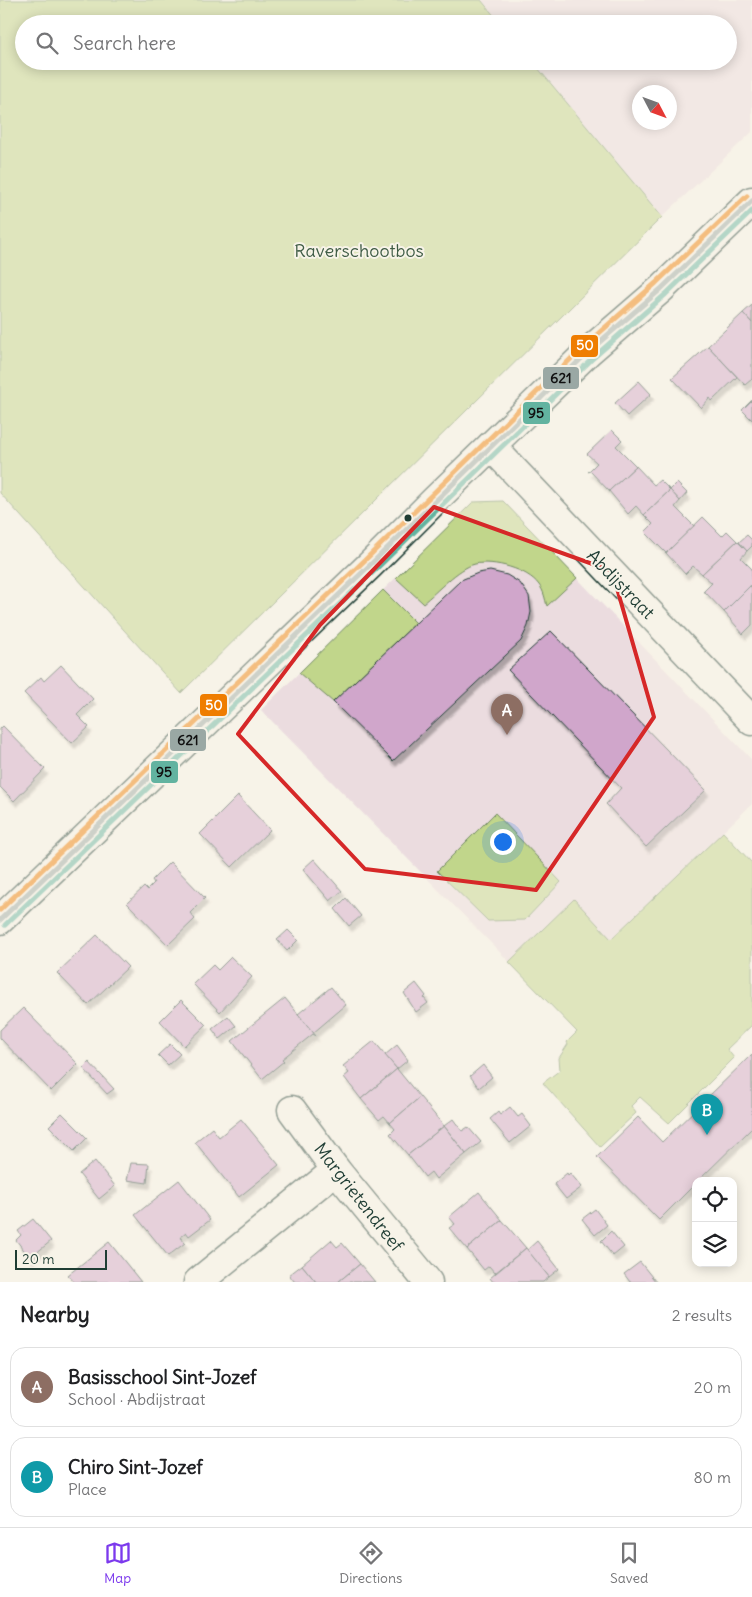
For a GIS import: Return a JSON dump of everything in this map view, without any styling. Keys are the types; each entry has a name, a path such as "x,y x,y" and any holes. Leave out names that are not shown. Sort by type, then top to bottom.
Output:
{"street":[{"path":"0,920 370,565 588,352 661,289 752,201"},
{"name":"Abdijstraat","path":"491,446 752,721"},
{"name":"Margrietendreef","path":"292,1110 336,1170 428,1282"},
{"path":"198,1282 336,1170"}],"highlighted area":[{"path":"434,507 612,571 654,717 536,890 365,869 238,734 320,625"}],"shaded area":[{"path":"481,0 752,0 752,132 662,217 540,70 737,70 737,15 494,15"},
{"path":"503,501 752,760 752,804 547,1000 261,710 473,502"}],"green space":[{"name":"Raverschootbos","path":"0,0 481,0 494,15 15,15 15,70 540,70 662,217 181,693 0,493"},
{"path":"503,501 577,578 547,606 542,590 534,579 519,570 491,563 468,566 423,603 396,578 473,502"},
{"path":"383,590 416,623 333,702 299,673"},
{"path":"495,813 561,882 525,920 488,921 437,871"},
{"path":"723,832 752,863 752,1025 727,1049 734,1058 669,1123 640,1097 631,1106 636,1113 600,1147 543,1083 560,1070 559,1058 568,1044 567,1042 577,1032 509,962 574,899 611,939"}],"building":[{"path":"752,305 752,323 743,313"},
{"path":"743,313 752,323 752,379 745,385 708,346"},
{"path":"708,346 737,377 712,401 710,398 701,408 672,378"},
{"path":"639,381 651,394 627,416 615,403"},
{"path":"752,400 752,420 742,410"},
{"path":"612,430 622,440 616,446 636,466 609,491 590,471 588,472 597,463 587,454"},
{"path":"636,466 654,485 660,480 670,490 644,515 636,506 628,514 609,491"},
{"path":"677,483 687,493 680,501 670,490"},
{"path":"670,490 680,501 675,507 694,526 666,553 645,532 653,524 644,515"},
{"path":"703,517 722,536 727,531 737,541 702,574 693,566 685,574 666,553"},
{"path":"747,535 752,540 752,546 747,551 739,542"},
{"path":"737,541 747,551 741,558 752,569 752,584 724,612 703,592 712,583 702,574"},
{"path":"490,571 507,575 520,583 529,596 531,612 528,626 521,641 393,761 333,702 461,580 478,573"},
{"path":"750,586 752,588 752,625 743,634 724,612"},
{"path":"551,631 706,790 646,847 606,804 621,788 508,670"},
{"path":"61,665 93,699 77,715 89,727 72,743 24,693 41,677 44,681"},
{"path":"3,726 45,769 14,801 0,787 0,729"},
{"path":"238,796 270,830 232,867 200,834"},
{"path":"314,859 342,891 330,901 303,869"},
{"path":"170,862 205,898 190,913 195,919 168,945 127,903 144,887 147,890 154,883 152,880"},
{"path":"346,898 361,916 349,926 335,909"},
{"path":"288,930 298,940 287,951 277,940"},
{"path":"97,935 128,967 88,1005 57,973"},
{"path":"231,957 252,977 220,1012 193,984 213,965 218,970"},
{"path":"416,983 426,996 424,998 428,1003 416,1012 404,993"},
{"path":"331,987 346,1005 313,1033 298,1014"},
{"path":"285,998 316,1036 313,1034 282,1059 284,1061 262,1079 232,1041"},
{"path":"181,1000 206,1025 184,1046 160,1021"},
{"path":"23,1008 78,1064 51,1091 0,1038 0,1030"},
{"path":"228,1016 236,1026 220,1039 212,1029"},
{"path":"374,1041 397,1069 361,1099 344,1077 349,1073 343,1066"},
{"path":"170,1044 180,1054 168,1065 158,1055"},
{"path":"397,1045 408,1060 397,1069 385,1055"},
{"path":"752,1054 752,1128 702,1177 692,1177 692,1187 659,1220 597,1157 638,1117 662,1142"},
{"path":"89,1062 114,1089 107,1094 83,1068"},
{"path":"483,1065 492,1077 479,1088 470,1076"},
{"path":"397,1069 420,1097 390,1123 384,1116 379,1120 361,1099"},
{"path":"420,1097 444,1126 408,1155 390,1134 395,1129 390,1123"},
{"path":"510,1107 518,1117 522,1114 531,1126 510,1143 490,1119 498,1112 500,1115"},
{"path":"62,1113 87,1138 74,1151 49,1126"},
{"path":"241,1119 279,1165 239,1197 195,1142 212,1128 219,1137"},
{"path":"453,1119 462,1131 468,1127 481,1142 466,1154 444,1126"},
{"path":"444,1126 466,1154 436,1179 431,1172 425,1177 408,1155"},
{"path":"95,1161 115,1186 99,1199 79,1174"},
{"path":"131,1163 149,1164 147,1183 127,1180"},
{"path":"567,1173 568,1175 570,1173 582,1187 566,1199 554,1184"},
{"path":"179,1180 210,1220 189,1236 186,1232 180,1237 185,1243 168,1256 135,1215"},
{"path":"479,1192 502,1220 467,1249 449,1228 455,1224 449,1217"},
{"path":"595,1209 607,1225 595,1235 582,1219"},
{"path":"33,1219 51,1241 30,1258 16,1240 21,1235 18,1231"},
{"path":"502,1220 526,1248 495,1273 489,1266 484,1270 467,1249"},
{"path":"611,1231 624,1247 613,1256 601,1241"},
{"path":"331,1240 337,1247 342,1243 360,1264 338,1282 316,1282 302,1265"},
{"path":"537,1241 559,1269 549,1277 527,1250"},
{"path":"109,1242 141,1282 74,1282 68,1275"},
{"path":"526,1248 549,1277 543,1282 493,1282 490,1278"},
{"path":"640,1262 656,1282 630,1282 624,1274"},
{"path":"360,1264 375,1282 338,1282"},
{"path":"302,1265 316,1282 295,1282 289,1275"}],"transit line":[{"name":"50","path":"0,910 365,560 583,347 656,283 747,196"},
{"name":"621","path":"0,920 370,565 588,352 661,289 752,201"},
{"name":"95","path":"5,925 593,358 666,294 752,211"}],"place":[{"name":"Basisschool Sint-Jozef","path":"507,735"},
{"name":"Chiro Sint-Jozef","path":"707,1135"}]}
